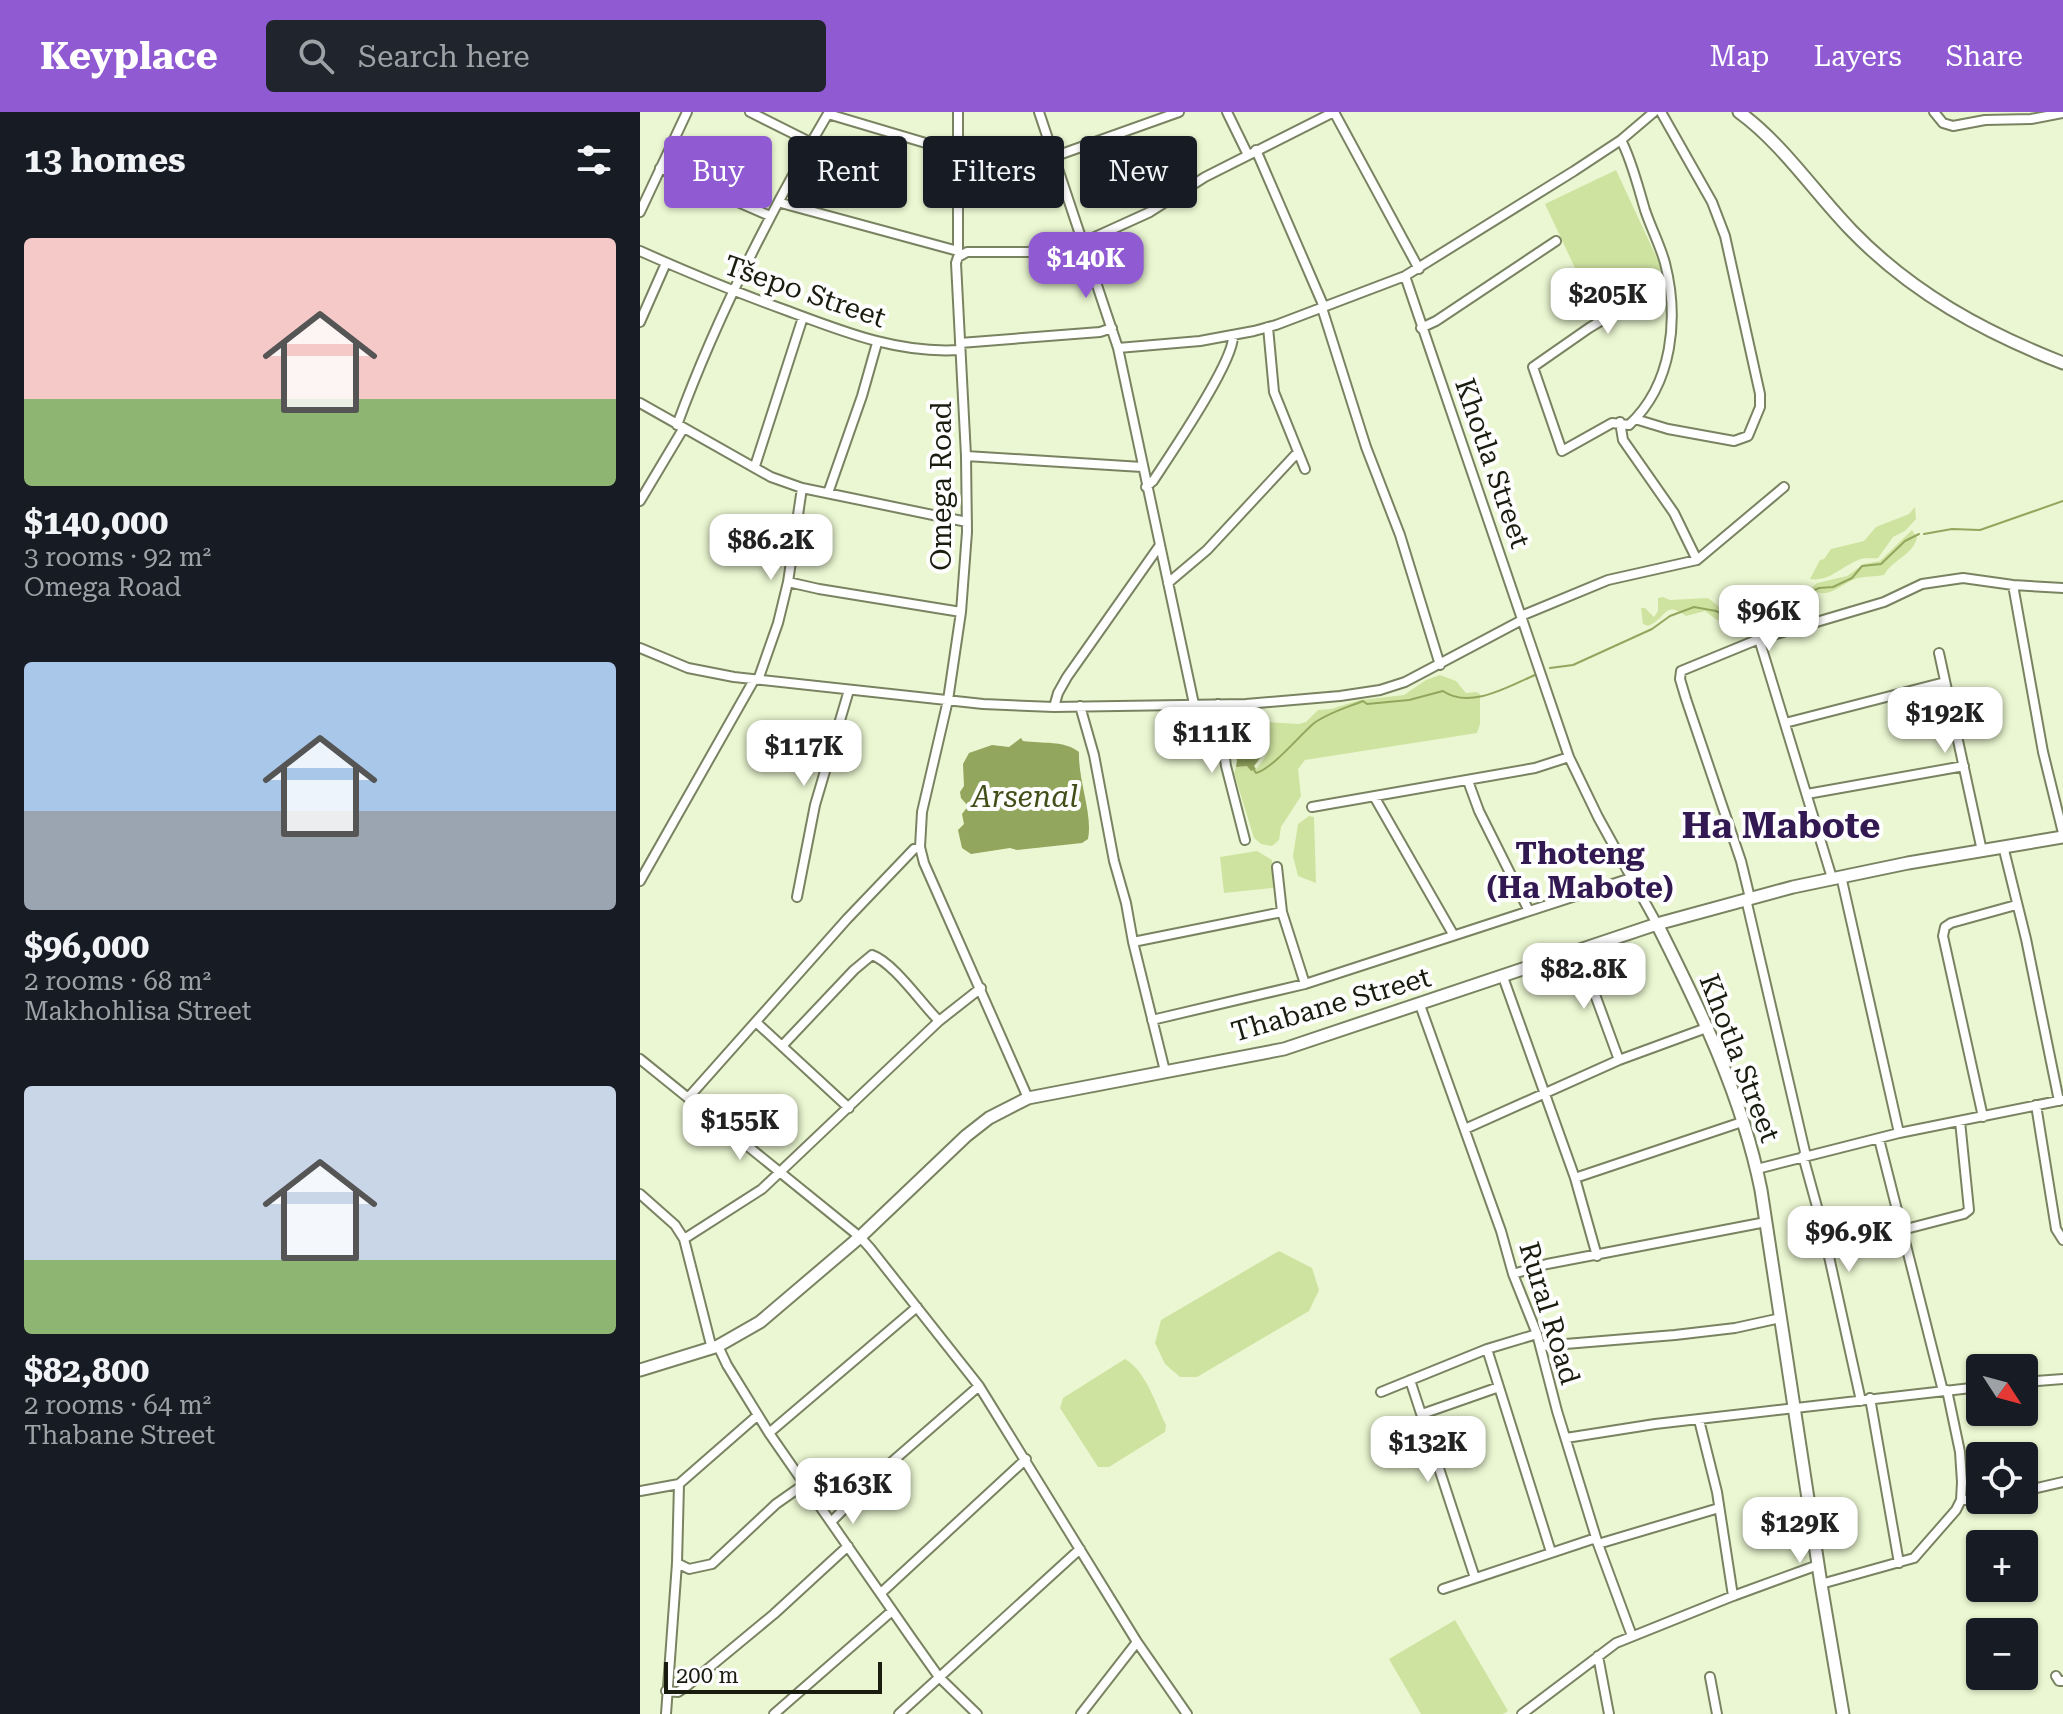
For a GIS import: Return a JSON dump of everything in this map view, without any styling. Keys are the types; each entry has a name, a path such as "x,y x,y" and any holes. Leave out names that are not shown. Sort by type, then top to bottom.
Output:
{"street":[{"path":"640,212 687,112"},
{"path":"750,112 798,136"},
{"name":"Omega Road","path":"957,136 958,112"},
{"path":"1039,112 1046,136"},
{"path":"1064,153 1179,112"},
{"path":"1227,112 1252,153 1323,307 1366,447 1400,535 1440,665"},
{"path":"781,203 960,253 1054,249 1084,242 1150,212 1205,177 1334,112 1419,269"},
{"path":"1118,348 1233,336 1268,327 1405,276 1621,140 1654,112"},
{"path":"1635,419 1668,429 1734,441 1748,436 1760,407 1760,394 1725,236 1712,202 1661,112"},
{"path":"1739,112 1768,136 1852,231 1928,295 1980,326 2063,363"},
{"path":"1934,112 1943,123 1953,126 2063,113"},
{"path":"814,136 829,113 923,142"},
{"path":"1621,140 1665,263 1672,309 1670,352 1654,389 1629,425 1612,423 1562,451 1533,367 1589,328 1667,281"},
{"path":"660,168 770,216"},
{"path":"1064,187 1118,348 1194,704"},
{"path":"640,501 680,427 733,291 770,216 788,188"},
{"name":"Omega Road","path":"958,208 960,253 955,272 967,522 961,612 948,700 922,812 920,847 924,863 1028,1098"},
{"path":"1421,328 1556,241"},
{"name":"Tšepo Street","path":"640,251 733,291 877,343 934,350 1100,332 1112,328"},
{"path":"640,322 666,263"},
{"name":"Khotla Street","path":"1405,276 1569,757 1709,1027 1757,1169 1843,1714"},
{"path":"755,466 803,317"},
{"path":"1268,327 1274,392 1305,469"},
{"path":"1146,487 1153,481 1223,367 1233,345 1233,336"},
{"path":"828,493 877,343"},
{"path":"640,403 771,477 802,488 967,522"},
{"path":"1620,422 1623,440 1674,513 1697,560"},
{"path":"1168,583 1207,550 1298,452"},
{"path":"966,456 1142,467"},
{"path":"640,648 688,668 756,680 948,700 1054,707 1246,704 1380,690 1405,682 1521,618 1608,580 1697,560 1784,487"},
{"path":"640,881 756,680 778,623 788,582 802,488"},
{"path":"1054,707 1067,677 1160,545"},
{"path":"1899,1563 1866,1399 1804,1156 1741,861 1680,674 1691,665 1759,639 1884,602 1922,584 1963,578 2063,588"},
{"path":"788,582 961,612"},
{"path":"2013,585 2043,752 2063,835"},
{"path":"1759,639 1807,794 1837,877 1899,1133"},
{"path":"1939,653 1982,851"},
{"path":"1785,723 1945,682"},
{"path":"797,897 815,805 849,690"},
{"path":"1218,704 1226,766 1245,840"},
{"path":"1080,706 1094,755 1111,846 1165,1071"},
{"path":"1312,807 1535,768 1569,757"},
{"path":"1807,794 1964,766"},
{"path":"1468,781 1479,811 1528,909"},
{"path":"1375,798 1453,934"},
{"name":"Thabane Street","path":"640,1370 715,1348 760,1322 860,1237 966,1136 989,1118 1028,1098 1284,1049 1657,924 1748,898 1837,877 2063,835"},
{"path":"1757,1169 1899,1133 2061,1100 2003,846"},
{"path":"688,1098 847,919 914,849 920,847"},
{"path":"1277,867 1282,912 1305,984"},
{"path":"1152,1020 1305,984 1631,878"},
{"path":"1983,1117 1943,936 1945,927 1951,923 2016,905"},
{"path":"1133,942 1282,912"},
{"path":"1579,951 1619,1060"},
{"path":"782,1046 872,955 877,956 939,1021"},
{"path":"1503,977 1575,1178 1597,1256"},
{"path":"684,1239 727,1214 779,1174 939,1021 981,988"},
{"name":"Rural Road","path":"1420,1005 1501,1231 1513,1274 1537,1334 1597,1541 1632,1636"},
{"path":"757,1023 849,1108"},
{"path":"1465,1129 1619,1060 1709,1027"},
{"path":"640,1059 860,1237 979,1386 1137,1642 1187,1714"},
{"path":"2036,1105 2056,1229 2063,1240"},
{"path":"1902,1230 1964,1214 1969,1210 1960,1121"},
{"path":"1575,1178 1742,1122"},
{"path":"1821,1584 1914,1558 1956,1510 1961,1500 1960,1452 1879,1139"},
{"path":"640,1194 675,1225 684,1239 715,1348 769,1433 939,1677 977,1714"},
{"path":"1513,1274 1547,1264 1766,1222"},
{"path":"769,1433 917,1307"},
{"path":"1541,1346 1735,1328 1781,1318"},
{"path":"1381,1392 1487,1349 1537,1334"},
{"path":"1487,1349 1551,1552"},
{"path":"2038,1381 2063,1379"},
{"path":"1410,1380 1475,1578"},
{"path":"831,1522 886,1467 979,1386"},
{"path":"1422,1414 1499,1387"},
{"path":"1566,1438 1966,1388"},
{"path":"640,1491 679,1484 758,1415"},
{"path":"1699,1420 1717,1492 1733,1596"},
{"path":"881,1593 1026,1459"},
{"path":"2038,1488 2063,1482"},
{"path":"677,1563 689,1569 712,1564 776,1504 806,1483"},
{"path":"666,1714 677,1563 679,1484"},
{"path":"1961,1500 1966,1500"},
{"path":"1443,1589 1551,1552 1719,1508"},
{"path":"666,1691 678,1692 687,1686 774,1614 848,1546"},
{"path":"899,1714 1080,1549"},
{"path":"1522,1714 1598,1656 1632,1636 1818,1565"},
{"path":"774,1714 892,1611"},
{"path":"1081,1714 1137,1642"},
{"path":"1598,1656 1609,1714"},
{"path":"1710,1677 1717,1714"}],"shaded area":[{"path":"1616,170 1662,269 1591,302 1545,204"},
{"path":"1915,507 1916,519 1905,531 1893,537 1878,558 1861,559 1829,576 1810,579 1820,560 1831,549 1864,541 1876,527 1909,514"},
{"path":"1912,530 1917,538 1915,544 1884,575 1858,578 1829,592 1817,592 1811,588 1817,583 1847,576 1864,564 1880,561"},
{"path":"1658,598 1670,600 1708,598 1723,610 1736,612 1740,617 1737,620 1717,620 1705,611 1686,616 1669,610 1654,623 1648,626 1643,624 1641,608 1654,617 1658,611"},
{"path":"1440,675 1456,681 1466,693 1480,694 1477,733 1305,760 1298,769 1301,796 1281,827 1279,840 1272,846 1261,844 1254,838 1234,773 1236,767 1256,769 1264,759 1270,743 1265,726 1267,722 1299,724 1306,722 1318,710 1360,700 1404,695 1426,680"},
{"path":"1309,816 1314,817 1316,883 1298,876 1293,856 1298,824"},
{"path":"1257,851 1272,860 1273,888 1224,893 1220,857"},
{"path":"1279,1251 1312,1268 1319,1290 1309,1311 1197,1377 1180,1377 1165,1364 1155,1343 1161,1320"},
{"path":"1125,1359 1139,1372 1150,1389 1166,1425 1165,1432 1109,1467 1098,1467 1060,1408 1063,1398"},
{"path":"1455,1620 1508,1711 1503,1714 1421,1714 1389,1659"}],"water":[{"path":"1247,726 1263,733 1265,743 1254,766 1256,769 1251,771 1247,766 1236,767 1237,760 1228,742 1230,735"},
{"name":"Arsenal","path":"1021,738 1023,741 1067,746 1079,752 1089,819 1088,839 1082,843 971,854 962,848 958,830 964,824 962,814 968,806 960,792 964,786 963,764 969,753 992,745 1009,747"}],"waterway":[{"path":"1924,534 1952,529 1980,530 2063,501"},
{"path":"1550,668 1573,665 1694,607 1728,617 1765,613 1819,588 1833,587 1852,578 1862,566 1881,564 1905,541 1919,534"},
{"path":"1254,770 1256,773 1270,765 1318,720 1363,701 1367,704 1409,700 1443,691 1465,698 1477,697 1535,675"},
{"path":"1222,718 1226,718 1237,731"}],"district":[{"name":"Ha Mabote","path":"1781,825"},
{"name":"Thoteng (Ha Mabote)","path":"1580,871"}]}
